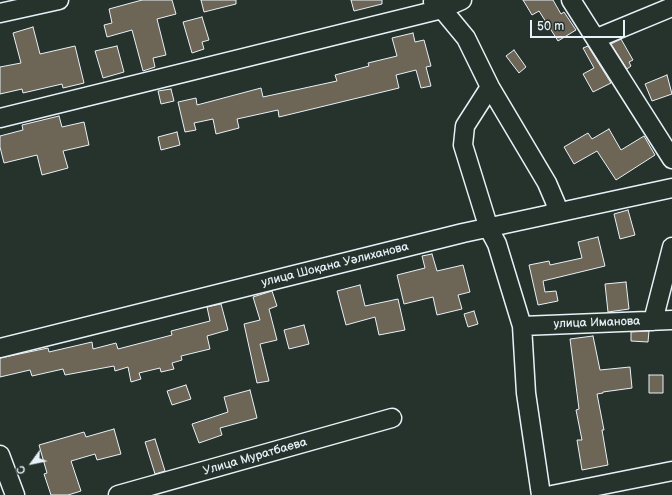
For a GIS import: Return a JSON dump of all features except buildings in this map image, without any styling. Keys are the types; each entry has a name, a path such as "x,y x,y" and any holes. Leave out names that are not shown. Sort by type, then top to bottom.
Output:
{"street":[{"path":"0,13 59,0"},
{"path":"0,118 435,4 462,0"},
{"path":"571,0 597,38 672,159"},
{"path":"435,4 466,38 490,87 519,139 540,171 556,204 554,213"},
{"path":"597,38 672,7"},
{"path":"490,87 465,126 463,145 489,229 497,244 522,326 526,393 541,495"},
{"name":"улица Шоқана Уәлиханова","path":"0,348 463,234 672,188"},
{"path":"653,321 672,247"},
{"name":"улица Иманова","path":"522,326 672,320"},
{"name":"Улица Муратбаева","path":"118,495 392,418"},
{"path":"0,455 15,495"},
{"path":"552,495 672,471"}]}
